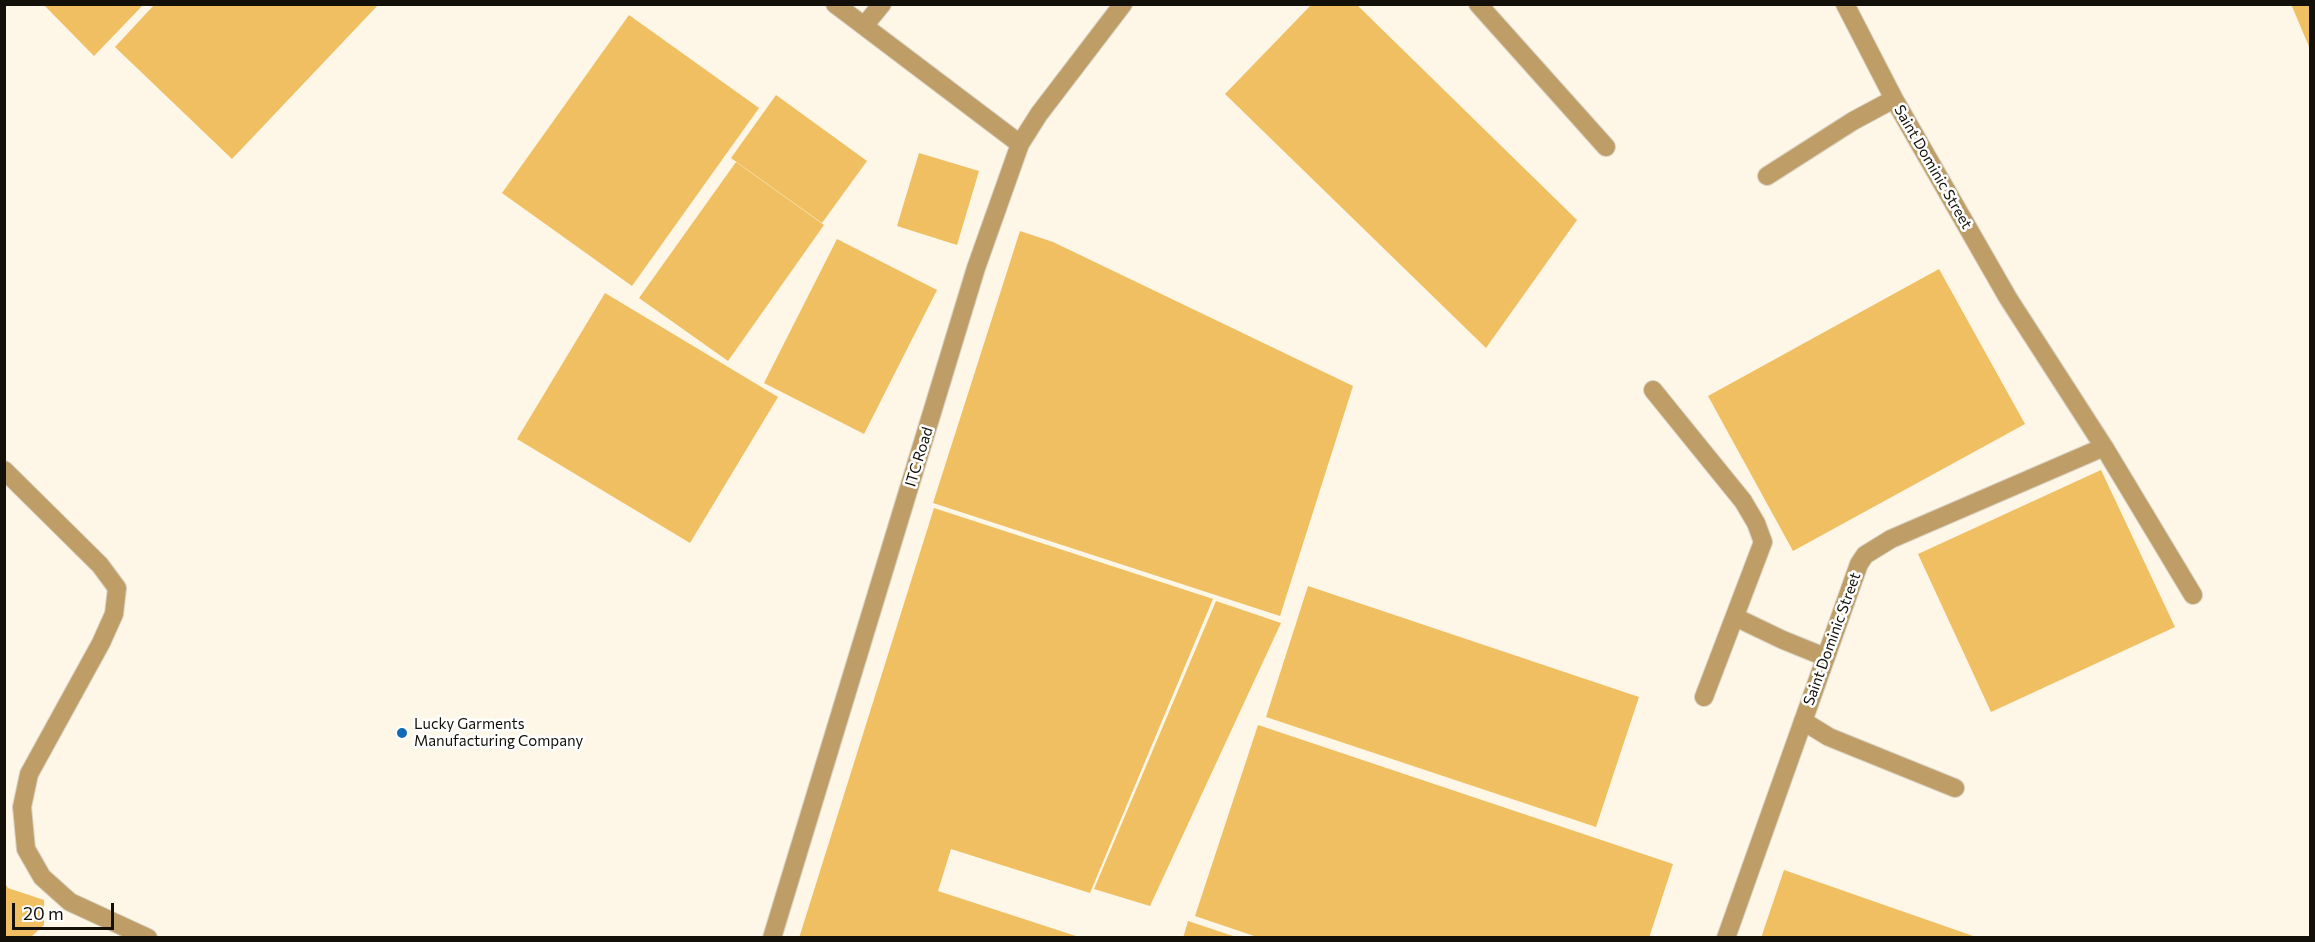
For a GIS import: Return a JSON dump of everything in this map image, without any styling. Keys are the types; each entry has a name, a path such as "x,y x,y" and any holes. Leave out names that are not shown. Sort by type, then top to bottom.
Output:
{"street":[{"path":"835,4 1020,144"},
{"path":"864,26 882,4"},
{"name":"ITC Road","path":"772,938 976,268 1020,144 1123,4"},
{"path":"1479,4 1605,147"},
{"name":"Saint Dominic Street","path":"1845,4 1894,99 2008,298 2104,447 2193,595"},
{"path":"1767,176 1853,121 1894,99"},
{"path":"1653,390 1743,501 1756,523 1763,542 1704,696"},
{"name":"Saint Dominic Street","path":"1726,938 1858,564 1864,555 1891,539 2104,447"},
{"path":"4,470 100,565 117,588 114,614 101,643 29,774 22,807 26,849 42,877 70,902 148,938"},
{"path":"1735,617 1825,657"},
{"path":"1803,721 1829,737 1955,788"}],"building":[{"path":"43,4 144,4 94,56"},
{"path":"155,4 379,4 232,159 115,47"},
{"path":"1312,4 1356,4 1577,220 1486,348 1225,94"},
{"path":"2291,4 2310,4 2310,49"},
{"path":"629,15 759,108 632,286 502,193"},
{"path":"776,95 867,161 822,223 731,158"},
{"path":"919,153 979,171 957,245 897,226"},
{"path":"736,162 824,225 728,361 639,298"},
{"path":"1020,231 1053,242 1353,386 1280,616 933,503"},
{"path":"837,239 937,290 864,434 764,383"},
{"path":"1939,269 2025,424 1793,551 1708,396"},
{"path":"605,293 778,397 690,543 517,439"},
{"path":"2101,470 2175,627 1991,712 1918,554"},
{"path":"934,508 1213,599 1090,893 951,849 938,891 1082,938 799,938"},
{"path":"1308,586 1639,697 1596,827 1266,717"},
{"path":"1216,601 1281,623 1150,906 1094,889"},
{"path":"1258,725 1673,864 1649,938 1260,938 1195,916"},
{"path":"1784,870 1976,937 1976,938 1761,938"},
{"path":"4,882 8,888 44,900 44,925 30,938 4,938"},
{"path":"1188,921 1236,937 1236,938 1183,938"}],"place":[{"name":"Lucky Garments Manufacturing Company","path":"402,733"}]}
